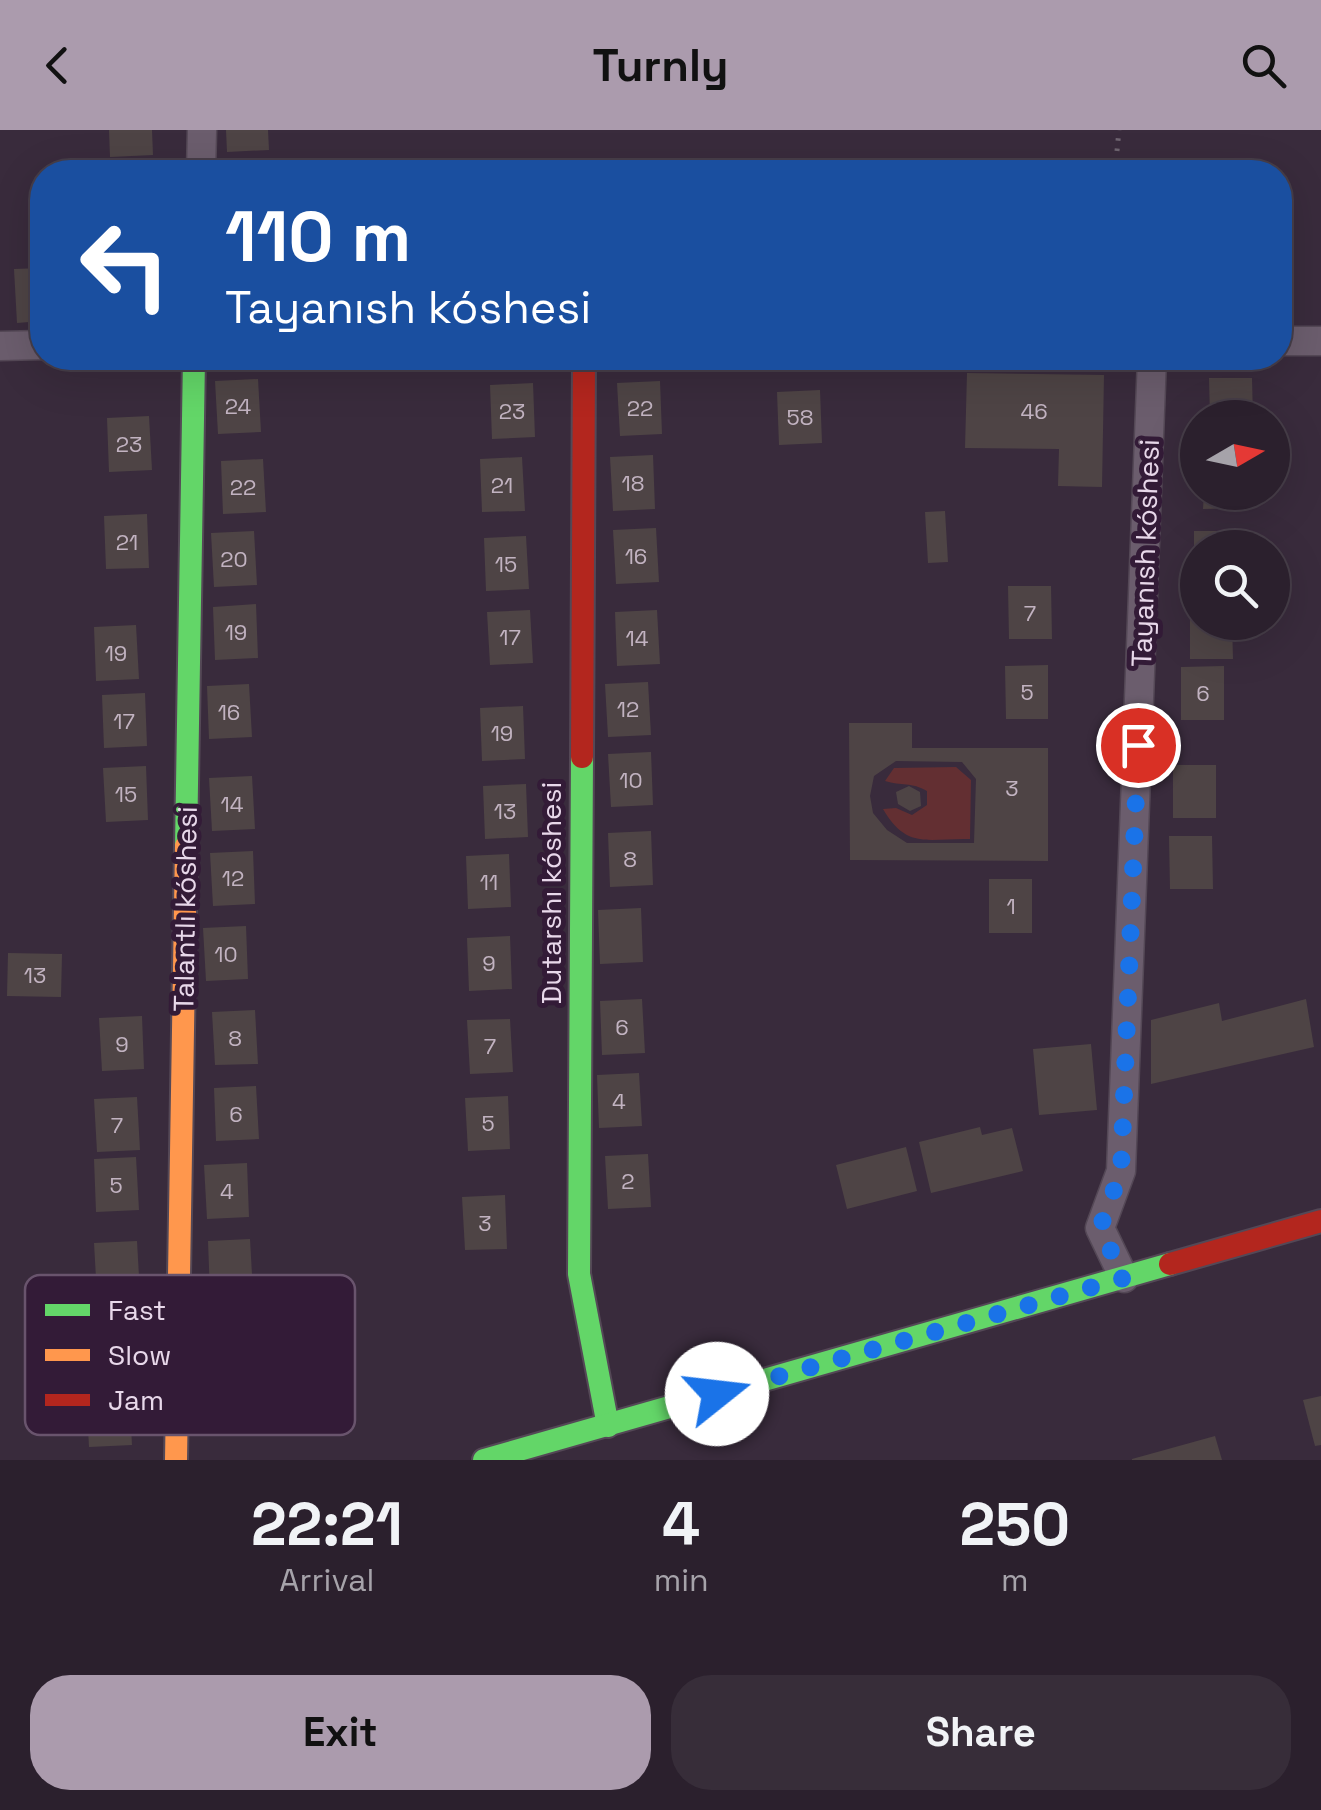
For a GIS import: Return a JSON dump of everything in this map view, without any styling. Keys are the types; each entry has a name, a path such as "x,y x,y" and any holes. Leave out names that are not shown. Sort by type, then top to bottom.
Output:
{"street":[{"path":"201,160 202,130"},
{"path":"1292,341 1321,341"},
{"path":"0,346 30,346"},
{"name":"Talantlı kóshesi","path":"179,1275 194,370"},
{"name":"Dutarshı kóshesi","path":"584,370 579,1274 608,1426"},
{"name":"Tayanısh kóshesi","path":"1124,1278 1100,1228 1121,1171 1152,370"},
{"path":"484,1460 1321,1221"},
{"name":"Talantlı kóshesi","path":"176,1435 176,1460"}],"path":[{"path":"1117,160 1119,130"}],"shaded area":[{"path":"956,767 971,780 970,839 919,839 892,822 883,809 896,808 912,815 927,805 927,791 885,781 894,768"}],"building":[{"path":"109,130 152,130 153,155 110,157"},
{"path":"226,130 268,130 269,150 227,152"},
{"path":"30,268 30,322 17,323 14,269"},
{"path":"967,373 1104,375 1102,487 1058,486 1059,449 965,448"},
{"path":"1209,378 1252,378 1253,400 1210,400"},
{"path":"258,379 261,432 218,434 215,381"},
{"path":"660,381 662,434 620,436 617,383"},
{"path":"533,383 535,437 492,439 490,385"},
{"path":"820,390 822,443 779,445 777,392"},
{"path":"149,416 152,470 109,472 107,418"},
{"path":"653,455 655,509 613,511 610,457"},
{"path":"522,457 525,511 482,512 480,459"},
{"path":"263,459 266,512 223,514 221,461"},
{"path":"945,511 948,562 928,563 925,512"},
{"path":"147,514 149,568 106,569 104,516"},
{"path":"656,528 659,582 616,584 613,530"},
{"path":"254,531 257,585 214,587 211,533"},
{"path":"526,536 529,589 486,591 484,538"},
{"path":"1008,586 1051,586 1052,639 1009,639"},
{"path":"256,604 258,658 215,660 213,607"},
{"path":"530,610 533,663 490,665 487,612"},
{"path":"657,610 660,664 617,666 615,612"},
{"path":"136,625 139,679 96,681 94,627"},
{"path":"1190,640 1232,640 1233,659 1190,659"},
{"path":"1048,665 1048,719 1006,719 1005,666"},
{"path":"1224,666 1224,720 1181,720 1181,667"},
{"path":"648,682 651,735 608,737 605,684"},
{"path":"249,684 252,737 209,739 207,686"},
{"path":"145,693 147,746 104,748 102,695"},
{"path":"523,706 525,759 482,761 480,708"},
{"path":"849,723 912,723 912,748 1048,748 1048,861 850,860","holes":["896,761 962,762 976,779 974,843 907,843 887,830 873,813 870,796 874,776"]},
{"path":"651,752 653,805 611,807 608,754"},
{"path":"1173,765 1216,765 1216,818 1173,818"},
{"path":"146,766 148,820 106,822 103,768"},
{"path":"252,776 255,829 212,831 209,778"},
{"path":"526,784 528,837 485,839 483,786"},
{"path":"909,786 920,792 921,806 910,811 898,804 896,792"},
{"path":"651,831 653,885 610,887 608,833"},
{"path":"1169,836 1212,836 1213,889 1170,889"},
{"path":"253,851 255,904 213,906 210,853"},
{"path":"509,854 511,907 468,909 466,856"},
{"path":"989,879 1032,879 1032,933 989,933"},
{"path":"641,908 643,962 600,964 598,910"},
{"path":"246,926 248,979 206,981 203,928"},
{"path":"510,936 512,989 469,991 467,938"},
{"path":"8,953 62,954 61,997 7,996"},
{"path":"642,999 645,1053 602,1055 600,1001"},
{"path":"1306,999 1314,1047 1151,1084 1151,1020 1219,1003 1222,1021"},
{"path":"255,1010 258,1064 215,1065 212,1012"},
{"path":"142,1016 144,1069 102,1071 99,1018"},
{"path":"510,1019 513,1072 470,1074 467,1020"},
{"path":"1091,1044 1097,1110 1039,1115 1033,1049"},
{"path":"639,1073 642,1126 599,1128 597,1075"},
{"path":"256,1086 259,1139 216,1141 214,1088"},
{"path":"508,1096 510,1149 468,1151 465,1098"},
{"path":"137,1097 140,1150 97,1152 94,1099"},
{"path":"980,1127 982,1135 1012,1128 1023,1171 931,1193 919,1142"},
{"path":"906,1147 917,1191 847,1209 836,1165"},
{"path":"648,1154 651,1207 608,1209 605,1156"},
{"path":"136,1157 139,1210 96,1212 94,1159"},
{"path":"247,1163 249,1217 207,1219 204,1165"},
{"path":"505,1195 507,1249 465,1250 462,1197"},
{"path":"250,1239 252,1275 209,1275 208,1241"},
{"path":"137,1241 139,1275 96,1275 94,1243"},
{"path":"1321,1396 1321,1445 1315,1446 1303,1400"},
{"path":"88,1435 131,1435 132,1445 89,1447"},
{"path":"1215,1436 1222,1460 1132,1460 1132,1459"}],"traffic: fast":[{"path":"186,846 194,370"},
{"path":"582,757 579,1274 608,1426"},
{"path":"484,1460 1170,1264"}],"traffic: slow":[{"path":"179,1275 186,846"},
{"path":"176,1435 176,1460"}],"traffic: jam":[{"path":"582,757 584,370"},
{"path":"1170,1264 1321,1221"}],"route":[{"path":"717,1394 1124,1278 1100,1228 1121,1171 1138,745"}]}
